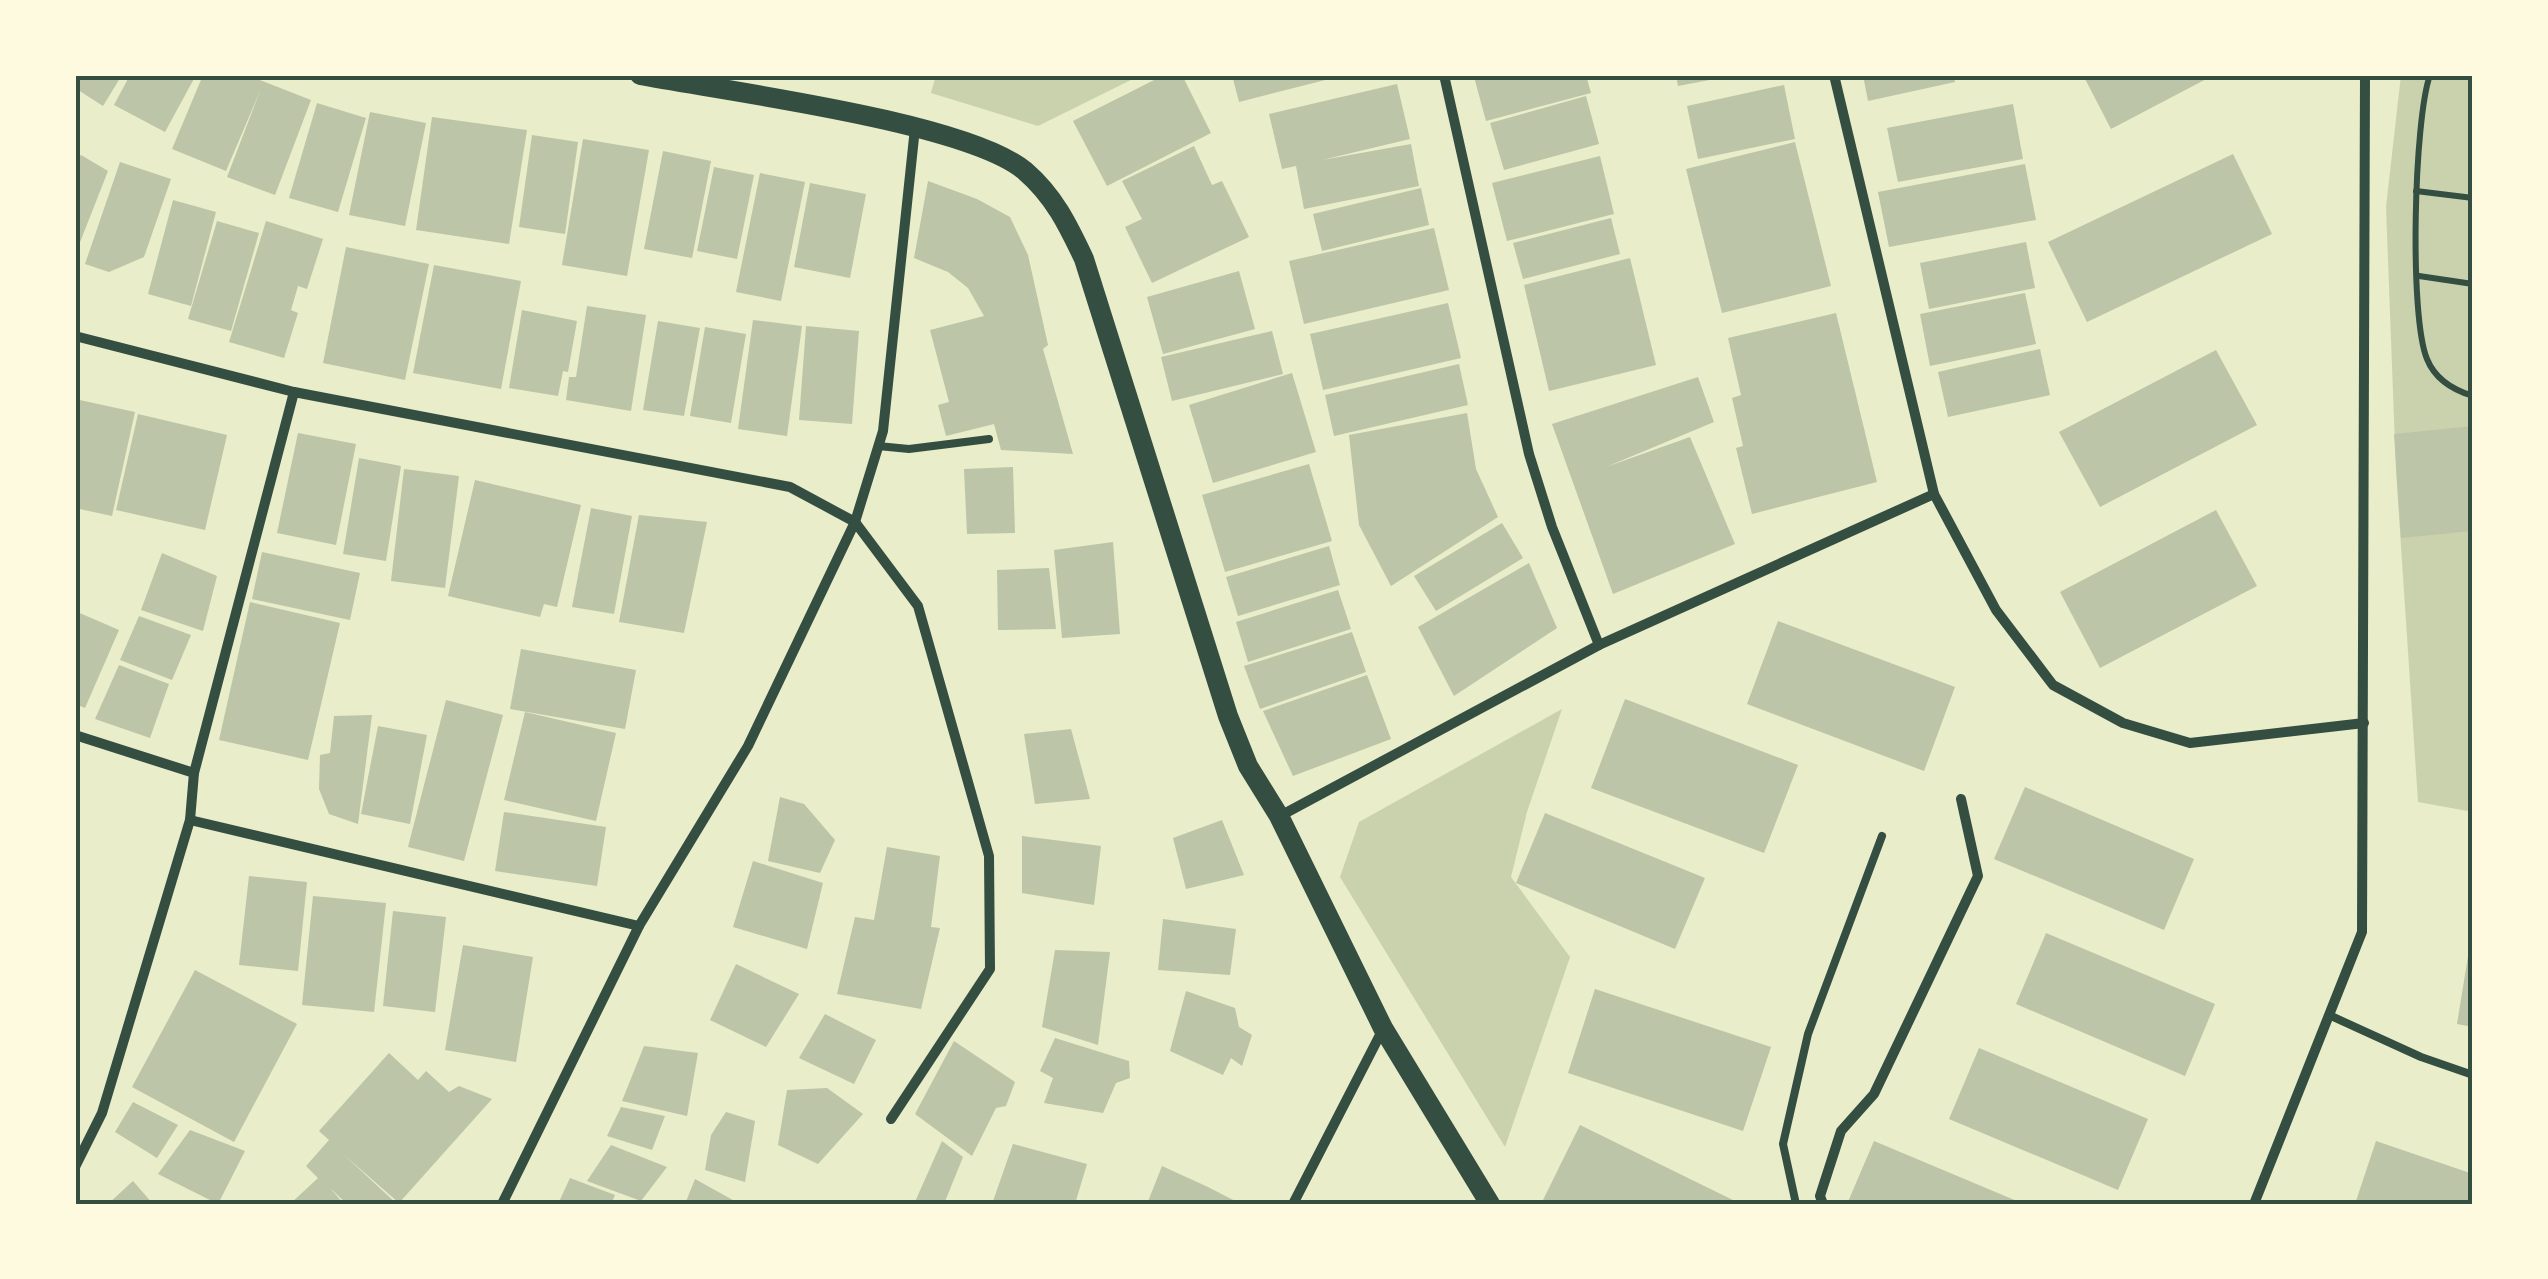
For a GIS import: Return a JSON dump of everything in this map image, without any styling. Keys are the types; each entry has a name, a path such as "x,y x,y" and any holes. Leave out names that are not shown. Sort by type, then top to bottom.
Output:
{"main road":[{"path":"640,75 915,128 984,149 1023,169 1060,208 1096,296 1228,716 1248,766 1279,816 1383,1028 1490,1204"}],"street":[{"path":"1444,75 1528,454 1599,645"},
{"path":"1834,75 1934,494 1996,610 2052,685 2123,723 2190,743 2364,723"},
{"path":"2254,1204 2362,932 2365,75"},
{"path":"502,1204 639,926 748,746 855,522 878,446 915,128"},
{"path":"75,336 294,392 790,487 855,522 918,606 989,856 990,969 891,1119"},
{"path":"75,1167 102,1113 190,820 194,774 294,392"},
{"path":"1279,816 1599,645 1934,494"},
{"path":"75,736 194,774"},
{"path":"1824,1204 1820,1196 1841,1131 1874,1094 1978,876 1961,799"},
{"path":"190,820 639,926"},
{"path":"1293,1204 1383,1028"}],"lane":[{"path":"878,446 909,449 988,438"},
{"path":"1796,1204 1783,1144 1808,1034 1882,836"},
{"path":"2329,1016 2421,1057 2473,1074"}],"path":[{"path":"2430,75 2416,191 2425,356 2437,377 2473,396"},
{"path":"2416,191 2473,198"},
{"path":"2418,276 2473,284"}],"green space":[{"path":"936,75 1141,75 1038,126 931,93"},
{"path":"2401,75 2473,75 2473,812 2418,802 2396,471 2386,207"},
{"path":"1562,709 1527,812 1511,877 1570,957 1505,1147 1340,877 1359,822"}],"building":[{"path":"75,75 122,75 103,106 75,88"},
{"path":"130,75 196,75 165,132 114,105"},
{"path":"203,75 247,75 311,100 275,195 227,177 260,91 226,171 172,149"},
{"path":"1164,75 1182,75 1211,133 1107,186 1073,121"},
{"path":"1232,75 1341,75 1341,76 1239,102"},
{"path":"1586,75 1591,93 1486,121 1474,77"},
{"path":"1676,75 1725,75 1725,77 1678,86"},
{"path":"1863,75 1954,75 1955,82 1868,101"},
{"path":"2083,75 2214,75 2111,129"},
{"path":"1397,84 1410,139 1322,160 1411,144 1419,186 1304,209 1296,166 1282,169 1269,114"},
{"path":"1784,85 1795,139 1698,159 1687,106"},
{"path":"1586,96 1599,144 1504,170 1490,123"},
{"path":"317,103 366,118 338,212 289,198"},
{"path":"2013,104 2023,159 1898,182 1887,128"},
{"path":"370,112 426,123 405,226 349,215"},
{"path":"432,117 527,130 509,244 416,230"},
{"path":"532,135 578,142 565,234 519,227"},
{"path":"583,139 649,150 627,276 562,265"},
{"path":"1795,142 1831,286 1722,313 1686,169"},
{"path":"1194,146 1212,185 1222,181 1249,237 1152,283 1125,227 1142,219 1122,181"},
{"path":"663,151 711,161 692,258 644,249"},
{"path":"2233,154 2272,234 2087,322 2048,242"},
{"path":"81,155 108,171 75,255 75,162"},
{"path":"1600,156 1614,214 1507,241 1492,183"},
{"path":"120,162 171,179 144,257 109,272 85,264"},
{"path":"2025,164 2036,220 1889,247 1878,192"},
{"path":"714,167 754,175 737,259 697,251"},
{"path":"760,173 805,182 781,301 736,292"},
{"path":"928,181 977,199 1010,217 1028,255 1048,345 1043,349 1073,454 1001,450 994,424 946,436 938,405 949,402 930,330 984,316 968,288 948,272 914,258"},
{"path":"810,183 866,194 850,278 794,267"},
{"path":"1421,188 1429,225 1322,251 1313,214"},
{"path":"173,200 216,212 191,306 148,294"},
{"path":"1611,218 1620,254 1523,279 1513,243"},
{"path":"217,221 259,233 231,331 188,319"},
{"path":"266,221 323,239 307,289 298,286 291,310 298,313 284,358 229,342"},
{"path":"1434,228 1449,290 1304,324 1289,261"},
{"path":"2026,242 2035,288 1929,309 1920,263"},
{"path":"346,247 429,264 405,380 323,363"},
{"path":"1630,258 1656,365 1549,391 1524,285"},
{"path":"434,265 521,281 501,389 413,373"},
{"path":"1239,271 1255,329 1163,354 1147,297"},
{"path":"2025,293 2036,344 1930,366 1920,314"},
{"path":"1448,303 1461,358 1323,390 1310,334"},
{"path":"587,306 646,315 631,411 566,400 569,377 576,377"},
{"path":"522,310 577,321 568,372 563,371 558,396 509,388"},
{"path":"1836,313 1877,482 1752,514 1736,448 1743,446 1732,398 1741,395 1728,338"},
{"path":"753,320 802,326 787,436 738,429"},
{"path":"658,321 700,328 684,416 643,410"},
{"path":"806,326 859,331 852,424 799,420"},
{"path":"705,327 746,334 731,423 690,416"},
{"path":"1272,331 1283,374 1172,401 1161,357"},
{"path":"2040,349 2050,395 1948,417 1938,372"},
{"path":"2216,350 2257,425 2100,507 2059,432"},
{"path":"1459,364 1468,405 1334,436 1325,395"},
{"path":"1292,373 1316,452 1213,483 1189,405"},
{"path":"1698,377 1714,422 1606,467 1690,437 1735,544 1613,594 1552,424"},
{"path":"75,399 135,412 112,516 75,508"},
{"path":"1467,413 1476,469 1498,517 1391,586 1359,525 1349,435"},
{"path":"138,414 227,435 205,530 116,510"},
{"path":"2473,426 2473,531 2401,538 2394,434"},
{"path":"298,433 356,444 336,545 277,533"},
{"path":"359,458 401,466 386,561 343,554"},
{"path":"1309,464 1332,541 1225,572 1202,495"},
{"path":"1013,467 1015,533 967,534 964,469"},
{"path":"404,469 459,476 445,588 391,581"},
{"path":"475,480 581,505 557,607 544,604 540,617 448,596"},
{"path":"591,508 632,516 614,614 572,607"},
{"path":"2216,510 2257,586 2100,668 2060,592"},
{"path":"639,515 707,522 684,633 619,622"},
{"path":"1502,523 1523,558 1436,611 1414,576"},
{"path":"1113,542 1120,634 1062,638 1054,550"},
{"path":"1329,546 1340,585 1238,616 1226,577"},
{"path":"262,552 360,573 350,620 252,599"},
{"path":"162,553 217,576 203,631 141,610"},
{"path":"1529,563 1557,628 1454,696 1418,627"},
{"path":"1049,568 1056,629 998,630 997,570"},
{"path":"1338,590 1351,629 1248,662 1236,622"},
{"path":"250,602 340,623 308,760 219,740"},
{"path":"75,611 119,630 85,708 75,704"},
{"path":"139,616 191,635 172,680 120,660"},
{"path":"1778,621 1955,687 1924,771 1747,704"},
{"path":"1352,632 1366,672 1260,709 1244,666"},
{"path":"521,649 636,670 625,729 510,709"},
{"path":"119,665 169,684 150,738 95,719"},
{"path":"1367,675 1391,739 1293,776 1263,711"},
{"path":"1625,699 1798,765 1764,853 1591,788"},
{"path":"446,700 503,715 464,861 408,847"},
{"path":"525,712 616,733 596,821 504,800"},
{"path":"372,715 358,824 329,814 319,789 320,755 330,753 334,716"},
{"path":"378,726 427,735 410,824 361,814"},
{"path":"1071,729 1090,799 1035,804 1024,734"},
{"path":"2025,787 2194,859 2164,930 1994,859"},
{"path":"780,797 804,804 835,840 820,873 768,861"},
{"path":"504,812 606,827 597,886 495,871"},
{"path":"1545,813 1705,878 1675,949 1516,883"},
{"path":"1222,820 1244,875 1186,889 1173,838"},
{"path":"1022,836 1101,846 1094,905 1022,893"},
{"path":"887,847 940,856 931,927 940,928 921,1009 837,994 855,917 874,920"},
{"path":"753,861 823,883 807,949 733,927"},
{"path":"249,876 307,882 298,971 239,965"},
{"path":"313,896 386,903 374,1012 302,1005"},
{"path":"393,911 446,917 435,1012 383,1006"},
{"path":"1163,919 1236,929 1230,975 1158,970"},
{"path":"2046,933 2215,1004 2185,1076 2016,1004"},
{"path":"2473,938 2473,1027 2457,1024"},
{"path":"463,945 533,957 516,1062 445,1050"},
{"path":"1055,950 1110,952 1098,1045 1042,1027"},
{"path":"736,964 799,994 766,1047 710,1020"},
{"path":"195,970 297,1024 234,1142 132,1087"},
{"path":"1595,989 1771,1047 1743,1131 1568,1073"},
{"path":"1186,991 1235,1008 1239,1027 1252,1035 1242,1066 1231,1058 1223,1075 1170,1051"},
{"path":"825,1014 876,1040 854,1084 799,1058"},
{"path":"1055,1038 1129,1061 1130,1078 1116,1083 1103,1113 1044,1103 1053,1078 1040,1071"},
{"path":"954,1041 1015,1082 1006,1106 996,1108 972,1156 915,1114"},
{"path":"644,1046 698,1053 687,1116 622,1101"},
{"path":"1979,1048 2148,1119 2118,1190 1949,1119"},
{"path":"389,1053 418,1080 426,1071 449,1092 459,1086 492,1099 399,1203 342,1153 397,1204 347,1204 330,1188 344,1204 290,1204 318,1178 306,1166 329,1140 319,1131"},
{"path":"827,1088 863,1114 818,1164 778,1145 787,1090"},
{"path":"133,1102 178,1125 157,1158 115,1132"},
{"path":"621,1107 665,1116 652,1150 607,1136"},
{"path":"726,1112 755,1121 745,1182 705,1170 711,1135"},
{"path":"1580,1125 1741,1204 1543,1200"},
{"path":"190,1130 245,1151 218,1204 158,1174"},
{"path":"942,1141 963,1157 944,1204 914,1204"},
{"path":"1874,1141 2024,1204 1847,1204"},
{"path":"2376,1141 2473,1174 2473,1204 2355,1204"},
{"path":"1013,1144 1087,1164 1075,1204 992,1204"},
{"path":"611,1145 667,1167 641,1201 587,1181"},
{"path":"1162,1166 1208,1187 1241,1204 1147,1204"},
{"path":"570,1178 615,1195 611,1204 558,1204"},
{"path":"695,1179 740,1204 685,1204"},
{"path":"133,1181 153,1204 108,1204"}]}
